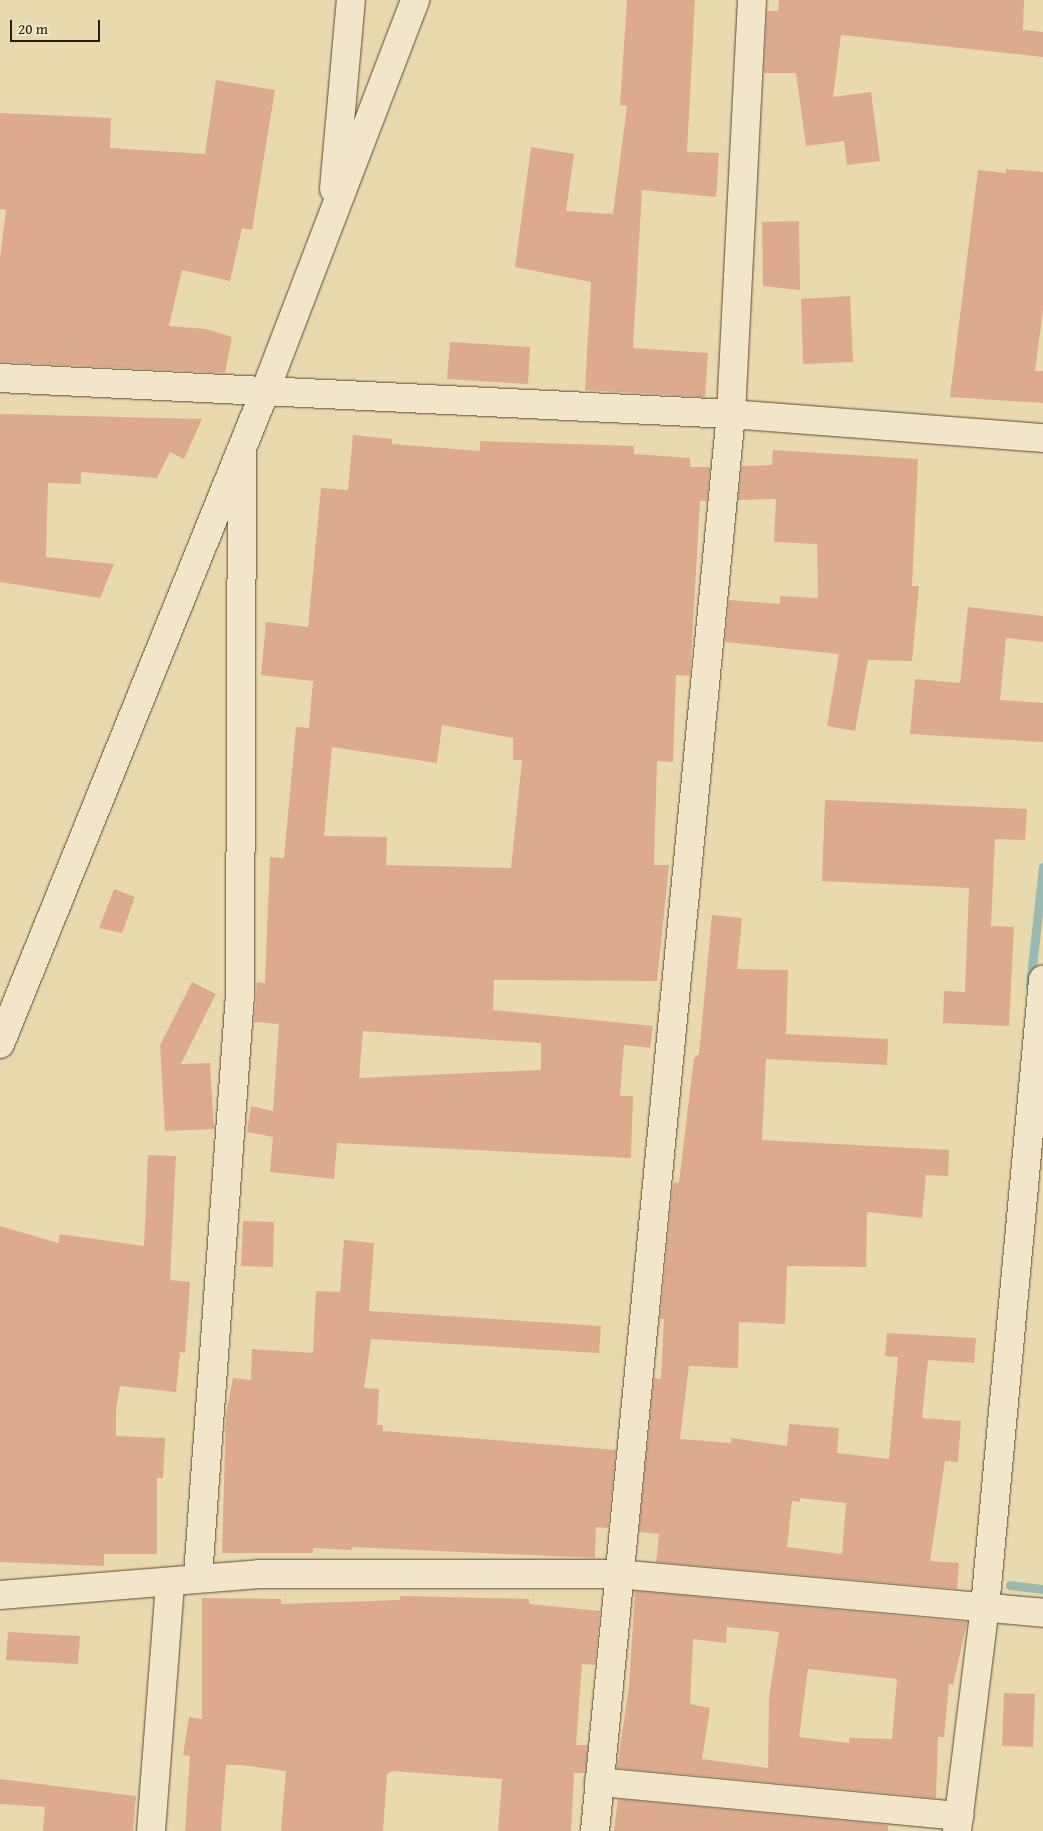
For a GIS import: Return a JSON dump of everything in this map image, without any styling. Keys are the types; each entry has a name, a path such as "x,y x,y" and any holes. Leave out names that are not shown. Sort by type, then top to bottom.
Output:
{"street":[{"path":"331,225 351,0"},
{"path":"0,1044 8,1008 242,449 331,225 415,0"},
{"path":"595,1831 617,1574 731,414 752,0"},
{"path":"0,378 264,394 731,414 1043,438"},
{"path":"198,1576 240,994 242,449"},
{"path":"599,1782 958,1823 985,1607 1040,1039 1043,980"},
{"path":"0,1595 170,1583 198,1576 617,1574 1043,1613"},
{"path":"151,1831 170,1583"}],"building":[{"path":"627,0 695,0 687,152 719,153 716,197 642,190 633,348 708,353 705,397 585,390 591,282 515,267 531,147 574,154 566,211 613,214 627,106 620,105"},
{"path":"779,0 1024,0 1023,30 1043,32 1043,57 841,35 833,97 871,92 880,161 847,165 844,141 806,146 796,73 764,73 767,11 778,11"},
{"path":"216,80 275,90 252,230 242,228 230,281 182,270 169,326 206,329 232,337 225,373 0,362 0,259 6,210 0,209 0,113 111,118 110,148 205,154"},
{"path":"1006,169 1043,172 1043,310 1035,371 1043,371 1043,403 950,397 978,170 1006,173"},
{"path":"799,221 800,290 763,286 762,222"},
{"path":"850,296 853,362 803,364 801,299"},
{"path":"450,342 530,347 528,384 447,379"},
{"path":"0,414 202,419 184,459 170,452 157,478 81,472 81,484 48,483 46,557 114,564 100,598 0,582"},
{"path":"353,435 392,439 392,444 480,451 480,441 634,446 634,454 690,458 690,467 710,467 707,501 700,501 690,676 676,675 673,762 657,761 654,865 669,865 657,981 494,980 493,1010 653,1026 650,1048 624,1045 620,1096 633,1096 631,1158 337,1143 334,1179 270,1172 273,1137 247,1132 251,1106 273,1111 279,1024 254,1022 257,982 265,983 270,857 284,858 296,727 309,728 313,681 261,675 266,622 308,627 321,488 348,490","holes":["442,725 513,738 513,760 522,760 511,868 386,865 387,837 324,836 332,747 437,763","363,1031 541,1043 541,1070 359,1078"]},
{"path":"773,450 918,459 912,586 919,586 912,661 868,660 855,731 827,726 839,654 725,642 729,600 780,604 780,596 818,598 817,544 774,542 776,499 738,500 742,466 772,465"},
{"path":"968,607 1043,616 1043,642 1006,638 1000,700 1043,703 1043,742 910,734 915,679 960,683"},
{"path":"825,800 1027,809 1025,840 995,839 991,926 1014,927 1009,1026 943,1023 944,991 965,992 969,888 822,881"},
{"path":"114,889 135,897 122,933 99,928"},
{"path":"712,915 742,918 737,969 788,970 786,1034 888,1039 887,1065 766,1059 762,1140 949,1150 948,1176 926,1175 922,1218 867,1212 866,1267 787,1266 785,1324 739,1322 738,1368 689,1366 680,1439 731,1443 731,1438 787,1446 789,1424 839,1428 837,1453 889,1459 898,1357 885,1356 887,1333 976,1338 974,1363 928,1360 922,1418 961,1421 958,1462 945,1461 930,1561 959,1563 957,1589 656,1562 659,1534 639,1532 654,1378 661,1379 664,1319 660,1319 672,1193 674,1182 679,1183 694,1058 699,1054","holes":["800,1498 846,1503 842,1554 787,1547 792,1501 800,1502"]},
{"path":"192,982 216,994 181,1064 210,1063 214,1129 165,1131 160,1045"},
{"path":"148,1155 176,1156 170,1280 190,1282 185,1353 180,1352 176,1392 120,1386 116,1409 116,1436 165,1438 163,1478 157,1478 157,1554 104,1554 104,1566 0,1562 0,1226 58,1243 60,1234 144,1246"},
{"path":"243,1221 274,1222 273,1267 241,1266"},
{"path":"344,1240 374,1243 369,1311 601,1326 599,1353 371,1339 364,1388 379,1389 377,1425 383,1425 383,1431 616,1450 608,1528 596,1527 595,1558 351,1547 353,1550 313,1548 313,1553 222,1553 226,1414 233,1378 251,1380 252,1349 313,1353 316,1291 340,1292"},
{"path":"635,1591 967,1622 953,1685 949,1684 944,1737 938,1737 936,1798 617,1768 629,1686","holes":["727,1627 779,1632 769,1698 768,1768 702,1759 710,1708 690,1704 693,1639 726,1643","808,1669 897,1679 892,1739 849,1738 849,1743 799,1737"]},
{"path":"400,1596 529,1599 529,1604 600,1611 595,1665 582,1664 576,1745 588,1745 585,1773 574,1773 571,1831 498,1831 502,1779 393,1771 387,1774 383,1831 281,1831 286,1771 226,1765 221,1831 185,1831 190,1756 183,1755 189,1717 202,1719 202,1598 281,1599 281,1604 400,1600"},
{"path":"8,1632 80,1636 78,1664 6,1660"},
{"path":"1004,1693 1035,1694 1033,1747 1002,1746"},
{"path":"0,1779 136,1796 133,1831 43,1831 45,1807 0,1804"},
{"path":"618,1799 888,1825 888,1831 614,1831"}],"waterway":[{"path":"1030,985 1043,867"},
{"path":"1010,1585 1043,1589"}]}
